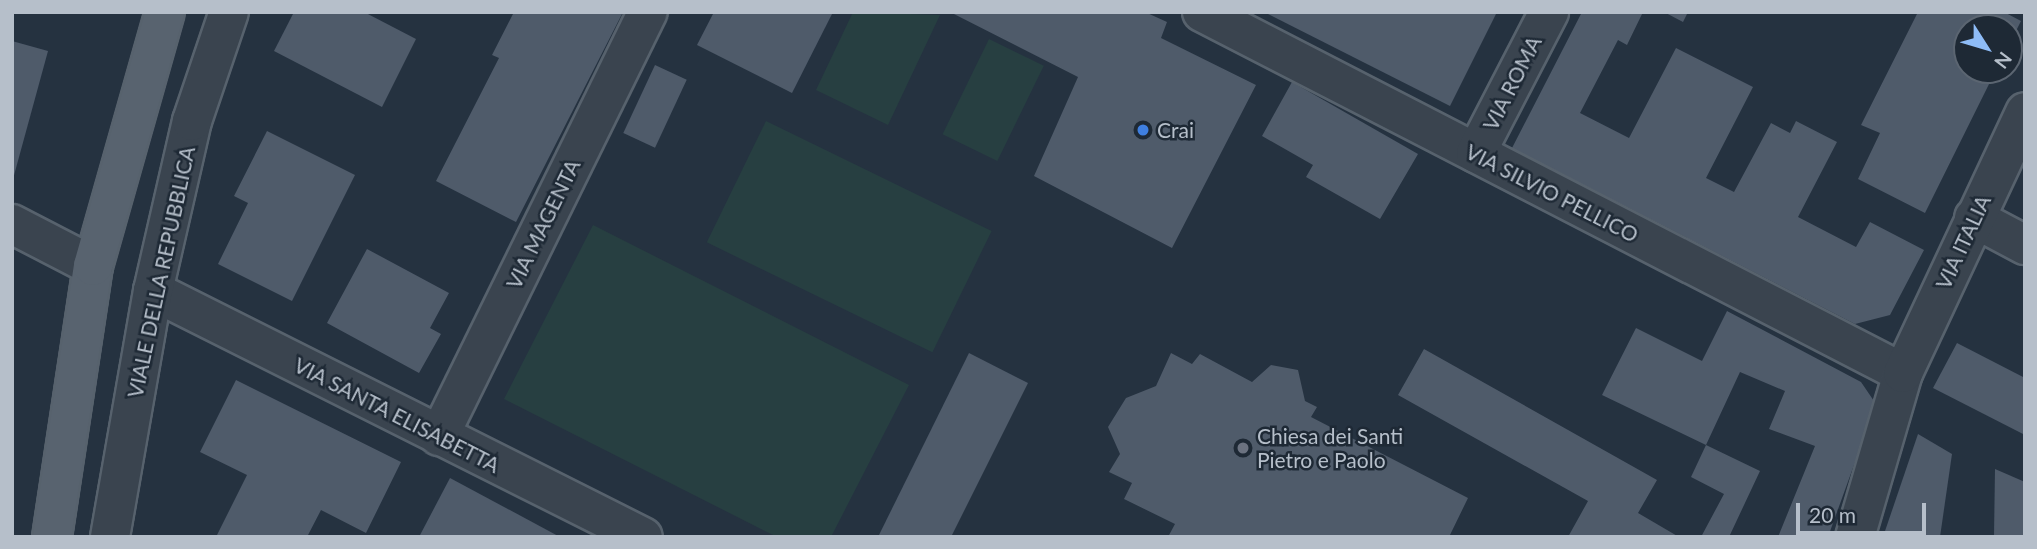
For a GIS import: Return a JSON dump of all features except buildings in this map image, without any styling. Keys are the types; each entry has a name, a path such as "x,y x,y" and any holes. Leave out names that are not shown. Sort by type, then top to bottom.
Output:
{"main road":[{"path":"52,537 93,266 165,12"},
{"path":"147,77 174,12"}],"street":[{"name":"VIALE DELLA REPUBBLICA","path":"110,537 153,291 192,121 229,12"},
{"name":"VIA MAGENTA","path":"439,436 648,12"},
{"name":"VIA SILVIO PELLICO","path":"1202,12 1903,373"},
{"name":"VIA ROMA","path":"1476,153 1549,12"},
{"name":"VIA ITALIA","path":"1855,537 1903,373 2025,112"},
{"path":"1974,218 2025,245"},
{"path":"12,224 93,266"},
{"name":"VIA SANTA ELISABETTA","path":"153,291 643,537"}],"green space":[{"path":"853,12 940,15 888,125 816,90"},
{"path":"989,39 1044,66 997,161 943,134"},
{"path":"766,121 992,231 932,352 707,242"},
{"path":"593,225 909,385 831,537 777,537 504,399"}],"place":[{"name":"Crai","path":"1143,130"},
{"name":"Chiesa dei Santi Pietro e Paolo","path":"1243,448"}]}
